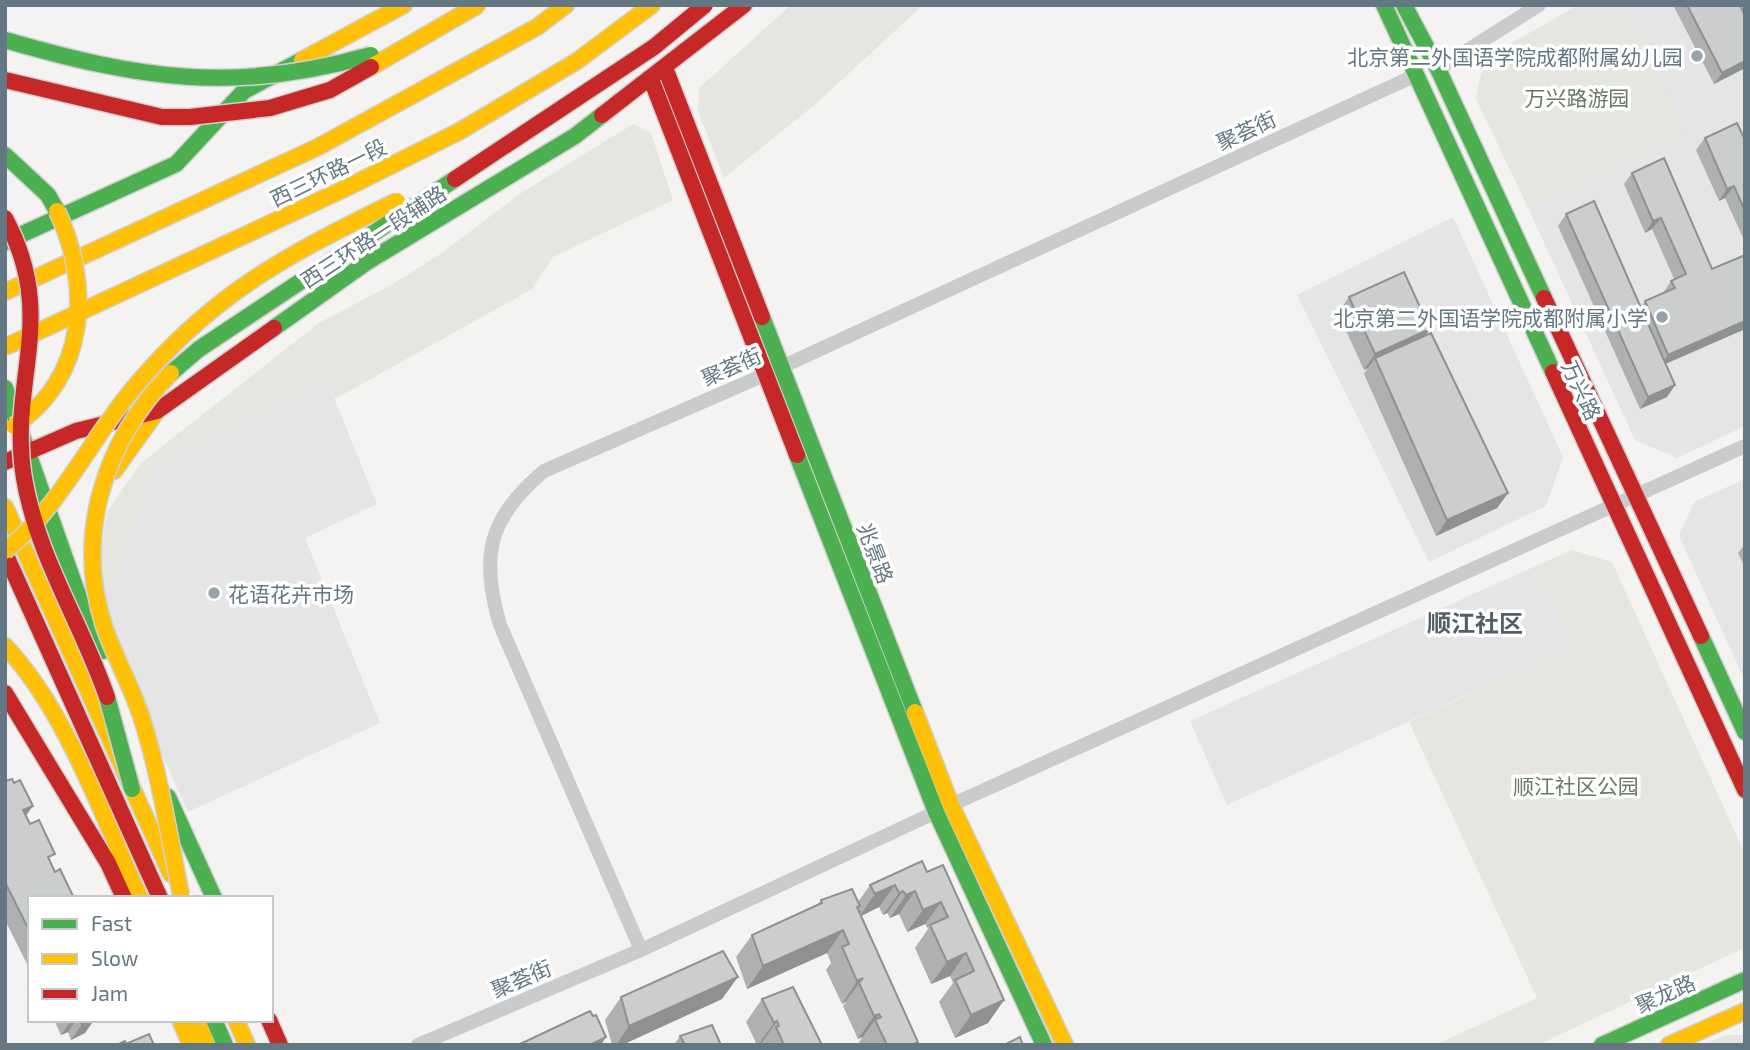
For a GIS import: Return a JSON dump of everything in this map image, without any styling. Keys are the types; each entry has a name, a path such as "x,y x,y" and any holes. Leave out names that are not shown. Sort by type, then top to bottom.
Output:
{"main road":[{"path":"5,242 176,164 244,91 404,5"},
{"path":"5,80 162,117 227,114 271,108 330,90 432,34 478,5"},
{"name":"西三环路一段","path":"5,292 318,147 537,26 566,5"},
{"name":"西三环路一段","path":"5,347 346,188 460,131 577,61 652,5"},
{"path":"181,896 139,709 112,648 93,579 91,546 95,510 106,465 144,403 175,367 654,47 705,5"},
{"name":"西三环路一段辅路","path":"5,462 76,431 157,411 367,262 575,136 744,5"},
{"path":"1371,5 1414,76"},
{"name":"万兴路","path":"1384,5 1414,76 1745,790"},
{"path":"1404,5 1438,69 1745,732"},
{"path":"1414,5 1438,69"},
{"path":"5,40 100,67 175,80 223,82 342,65 432,34"},
{"path":"5,50 172,87 244,91"},
{"name":"兆景路","path":"665,68 782,367 944,808 1065,1045"},
{"name":"兆景路","path":"651,79 764,375 1044,1045"},
{"path":"159,896 5,552 29,531 148,370 194,322 241,286 299,251 493,153"},
{"path":"5,155 48,195 66,226 81,296 73,347 57,383 40,407 5,433"},
{"path":"5,218 19,240 28,271 32,304 32,340 20,448 25,485 63,594 106,692 132,789"},
{"path":"5,388 30,452 83,609 213,896"},
{"path":"83,609 79,566 88,528 116,469 157,411"},
{"path":"5,508 181,896"},
{"path":"5,646 22,664 58,721 138,896"},
{"path":"5,667 58,721"},
{"path":"5,693 108,863 123,896"},
{"name":"聚龙路","path":"1602,1045 1745,980"},
{"path":"1669,1045 1745,1011"},
{"path":"181,1022 191,1045"},
{"path":"197,1022 207,1045"},
{"path":"216,1022 225,1045"},
{"path":"237,1022 247,1045"},
{"path":"270,1022 280,1045"}],"street":[{"path":"1438,69 1539,5"},
{"name":"聚荟街","path":"641,950 500,625 490,590 490,555 500,517 522,490 544,471 782,367 1414,76"},
{"name":"聚荟街","path":"418,1045 641,950 944,808 1745,446"}],"shaded area":[{"name":"北京第二外国语学院成都附属小学","path":"1626,5 1745,5 1745,426 1677,458 1635,440 1528,208 1684,134"},
{"path":"1453,217 1563,457 1546,506 1429,562 1297,295"},
{"name":"花语花卉市场","path":"326,378 377,504 305,538 380,723 188,812 91,599 112,586 153,465"},
{"path":"1745,479 1745,681 1679,536 1694,502"},
{"path":"1538,565 1572,646 1227,805 1190,721"}],"green space":[{"path":"791,5 923,5 819,101 724,178 698,111 699,88"},
{"name":"万兴路游园","path":"1578,5 1626,5 1685,134 1528,208 1476,99 1484,59"},
{"path":"633,124 651,133 673,200 553,257 532,289 335,399 326,378 153,465 112,587 91,599 108,510 141,463 319,323 391,285 439,255 521,193"},
{"name":"顺江社区公园","path":"1572,550 1612,562 1745,854 1745,942 1742,949 1538,1045 1435,1045 1537,998 1409,722 1572,646 1538,565"},
{"path":"1725,1035 1745,1035 1745,1045 1704,1045"}],"building":[{"path":"1687,5 1740,5 1745,16 1745,61 1722,73"},
{"path":"1737,123 1745,140 1745,211 1734,186 1727,189 1705,138"},
{"path":"1664,158 1712,269 1745,255 1745,321 1668,355 1645,301 1675,288 1671,281 1686,274 1661,218 1653,221 1632,173"},
{"path":"1594,201 1675,385 1648,397 1566,214"},
{"path":"1404,272 1430,329 1375,354 1349,297"},
{"path":"1431,333 1508,493 1447,520 1375,358"},
{"path":"12,779 14,783 20,780 33,806 23,810 30,824 39,820 55,854 48,857 55,872 60,869 73,896 28,896 28,928 5,882 5,781"},
{"path":"922,861 927,872 943,865 1004,1000 971,1015 955,980 974,971 966,953 947,962 930,925 948,917 941,902 923,910 915,891 906,895 903,891 899,893 895,885 875,894 870,885"},
{"path":"852,889 860,906 857,907 918,1042 912,1045 887,1045 875,1020 881,1017 879,1014 874,1016 859,983 863,978 857,981 842,947 849,944 843,930 763,966 752,935 822,903 821,900"},
{"path":"723,951 738,977 629,1026 621,997"},
{"path":"793,987 822,1045 784,1045 776,1027 779,1026 777,1021 774,1023 762,999"},
{"path":"590,1011 593,1016 596,1015 606,1037 590,1045 518,1045"},
{"path":"712,1025 721,1045 685,1045 680,1036"},
{"path":"149,1034 154,1045 117,1045 125,1041 126,1044"},
{"path":"1020,1037 1023,1045 1004,1045"}],"traffic: fast":[{"path":"1384,5 1553,372"},
{"path":"1404,5 1438,69 1544,298"},
{"path":"5,40 100,64 187,77 275,75 371,55"},
{"path":"5,242 176,164 244,91 302,60"},
{"path":"274,328 367,262 575,136 602,115"},
{"path":"5,155 48,195 57,211"},
{"path":"171,373 199,349 455,179"},
{"path":"762,317 915,712"},
{"path":"5,388 83,609 103,651"},
{"path":"797,455 936,812 1044,1045"},
{"path":"1701,636 1745,732"},
{"path":"107,697 132,789"},
{"path":"168,797 213,896"},
{"path":"1602,1045 1745,980"},
{"path":"215,1022 225,1045"}],"traffic: slow":[{"path":"302,60 404,5"},
{"path":"371,67 478,5"},
{"path":"5,292 318,147 537,27 566,5"},
{"path":"346,188 460,131 577,61 652,5"},
{"path":"5,347 346,188"},
{"path":"5,551 40,517 55,498 127,396 188,331 218,305 283,261 397,201"},
{"path":"14,426 39,406 57,382 69,356 76,328 78,299 75,269 68,239 57,211"},
{"path":"171,373 148,399 128,428 113,458 95,523 93,557 96,591 104,626 138,707 148,741 181,895"},
{"path":"114,471 157,411"},
{"path":"5,507 171,874"},
{"path":"5,646 27,672 65,733 139,896"},
{"path":"915,712 951,805 1065,1045"},
{"path":"1669,1045 1745,1011"},
{"path":"181,1022 191,1045"},
{"path":"197,1022 207,1045"},
{"path":"237,1022 247,1045"}],"traffic: jam":[{"path":"455,179 654,47 705,5"},
{"path":"602,115 744,5"},
{"path":"5,80 162,117 190,117 270,108 330,90 371,67"},
{"path":"665,68 762,317"},
{"path":"651,79 797,455"},
{"path":"5,218 21,254 29,287 31,319 21,443 30,507 49,562 107,697"},
{"path":"1544,298 1701,636"},
{"path":"5,462 76,431 157,411 274,328"},
{"path":"1553,372 1745,790"},
{"path":"5,553 159,896"},
{"path":"5,693 108,863 123,896"},
{"path":"270,1022 280,1045"}],"place":[{"name":"北京第二外国语学院成都附属幼儿园","path":"1697,56"},
{"name":"北京第二外国语学院成都附属小学","path":"1662,317"},
{"name":"花语花卉市场","path":"214,593"}],"district":[{"name":"顺江社区","path":"1475,622"}]}
